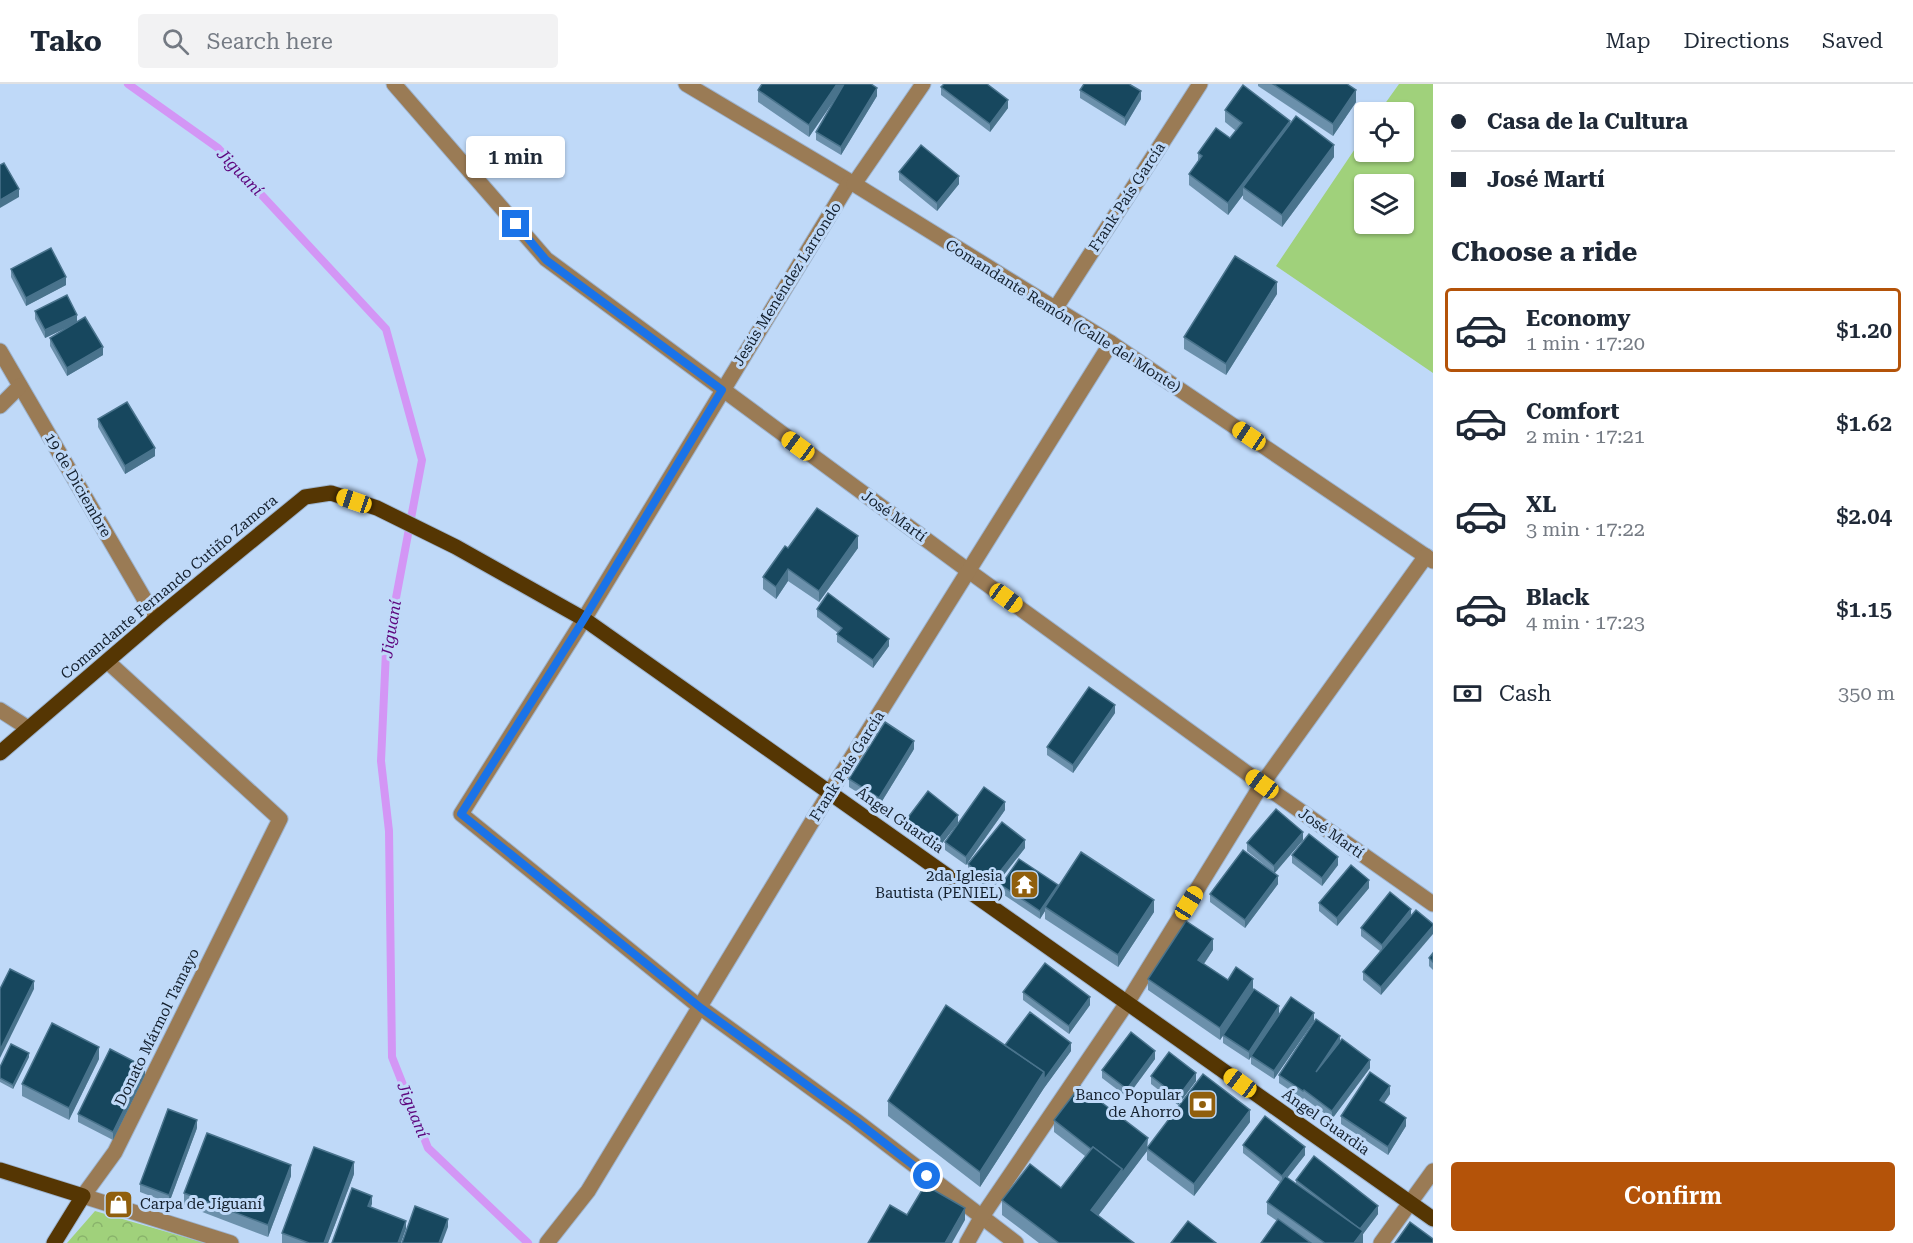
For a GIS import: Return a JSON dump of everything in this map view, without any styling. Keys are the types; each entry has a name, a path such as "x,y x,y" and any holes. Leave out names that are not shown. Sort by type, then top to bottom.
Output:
{"main road":[{"name":"Comandante Fernando Cutiño Zamora","path":"0,753 156,619 305,497 331,493 377,508 456,546"},
{"name":"Ángel Guardia","path":"456,546 584,619 1433,1219"},
{"path":"0,1170 83,1196"},
{"name":"Donato Mármol Tamayo","path":"54,1243 83,1196"}],"street":[{"name":"José Martí","path":"394,84 546,260 970,572 1262,784 1433,904"},
{"name":"Comandante Remón (Calle del Monte)","path":"686,84 1111,343 1429,559"},
{"name":"Jesús Menéndez Larrondo","path":"701,1008 461,814 584,619 722,390 852,184 923,84"},
{"name":"Frank País García","path":"1055,309 1200,84"},
{"name":"Frank País García","path":"547,1243 588,1191 830,792 970,572 1111,343"},
{"name":"19 de Diciembre","path":"0,351 156,619"},
{"path":"0,406 20,386"},
{"path":"967,1243 981,1218 1127,1003 1262,784 1429,559"},
{"name":"Donato Mármol Tamayo","path":"83,1196 116,1152 280,819 108,662"},
{"path":"0,710 28,728"},
{"path":"701,1008 855,1120 1016,1243"},
{"path":"1381,1243 1433,1172"},
{"path":"83,1196 231,1243"}],"green space":[{"path":"1399,84 1433,84 1433,373 1276,266 1354,150 1354,162 1414,162 1414,102 1386,102"},
{"path":"95,1211 205,1243 67,1243"}],"building":[{"path":"762,84 837,84 809,125 758,90"},
{"path":"844,84 871,84 877,88 841,147 816,132"},
{"path":"944,84 987,84 1008,100 990,124 941,87"},
{"path":"1084,84 1129,84 1141,91 1125,118 1080,90"},
{"path":"1273,84 1347,84 1356,90 1333,124"},
{"path":"1243,85 1290,121 1228,203 1189,174 1202,156 1198,153 1216,128 1230,138 1242,123 1225,110"},
{"path":"1296,116 1334,145 1282,215 1243,187"},
{"path":"921,145 959,176 937,203 899,172"},
{"path":"4,163 19,189 0,200 0,165"},
{"path":"51,248 66,277 26,298 11,269"},
{"path":"1235,256 1277,282 1226,364 1184,337"},
{"path":"67,295 77,315 45,330 35,311"},
{"path":"85,317 103,347 67,368 50,338"},
{"path":"127,402 155,448 125,466 98,419"},
{"path":"817,508 858,536 819,591 788,569 776,587 763,577 785,546 788,548"},
{"path":"828,593 889,639 873,660 837,634 842,628 817,609"},
{"path":"1089,687 1115,705 1073,765 1047,747"},
{"path":"885,722 914,741 879,798 849,779"},
{"path":"984,787 1005,802 966,857 945,842"},
{"path":"928,791 958,815 936,843 906,820"},
{"path":"1276,809 1303,832 1274,866 1247,843"},
{"path":"1002,822 1025,840 991,883 968,864"},
{"path":"1309,834 1338,857 1322,878 1292,855"},
{"path":"1243,850 1278,876 1245,920 1210,894"},
{"path":"1081,852 1154,900 1118,955 1045,907"},
{"path":"1019,859 1058,885 1040,911 1001,885"},
{"path":"1351,865 1369,880 1337,918 1319,903"},
{"path":"1390,892 1411,909 1382,945 1361,928"},
{"path":"1416,910 1433,926 1381,987 1363,972"},
{"path":"1186,921 1213,939 1198,960 1228,980 1236,967 1253,979 1220,1028 1148,979"},
{"path":"1045,963 1090,997 1069,1026 1023,992"},
{"path":"10,969 34,981 0,1050 0,989"},
{"path":"1254,989 1279,1006 1249,1052 1223,1035"},
{"path":"1291,997 1314,1013 1274,1071 1251,1056"},
{"path":"946,1005 1044,1072 980,1172 888,1101"},
{"path":"1030,1012 1071,1043 1044,1080 1044,1072 1005,1045"},
{"path":"1316,1019 1340,1036 1316,1072 1342,1039 1370,1060 1332,1111 1279,1075"},
{"path":"52,1023 99,1047 69,1108 22,1084"},
{"path":"1131,1032 1155,1051 1127,1089 1102,1070"},
{"path":"11,1044 29,1053 13,1085 0,1078 0,1067"},
{"path":"110,1049 145,1067 113,1132 78,1114"},
{"path":"1169,1052 1196,1073 1178,1097 1151,1076"},
{"path":"1370,1072 1390,1086 1380,1100 1406,1118 1388,1147 1341,1116"},
{"path":"1203,1074 1250,1110 1194,1184 1147,1148"},
{"path":"1080,1086 1148,1138 1122,1173 1122,1169 1093,1147 1091,1149 1054,1120"},
{"path":"168,1109 197,1120 169,1195 140,1184"},
{"path":"1265,1116 1305,1147 1282,1176 1243,1145"},
{"path":"207,1133 291,1165 268,1225 184,1193"},
{"path":"314,1147 354,1162 324,1243 309,1243 282,1233"},
{"path":"1093,1147 1122,1169 1091,1210 1134,1243 1059,1243 1002,1200 1030,1164 1061,1188"},
{"path":"1314,1156 1378,1206 1360,1229 1296,1180"},
{"path":"1285,1176 1363,1231 1354,1243 1325,1243 1267,1202"},
{"path":"925,1185 965,1208 945,1243 868,1243 890,1205 907,1215"},
{"path":"352,1188 372,1196 368,1206 406,1221 398,1243 332,1243"},
{"path":"415,1206 448,1219 439,1243 402,1243"},
{"path":"1278,1219 1311,1243 1261,1243"},
{"path":"1188,1221 1216,1243 1171,1243"},
{"path":"1410,1222 1433,1239 1433,1243 1395,1243"}],"waterway":[{"name":"Jiguaní","path":"128,84 218,148 386,329 422,460 386,651 381,761 389,831 392,1057 428,1148 528,1243"}],"place":[{"name":"2da Iglesia Bautista (PENIEL)","path":"1024,885"},
{"name":"Banco Popular de Ahorro","path":"1202,1104"},
{"name":"Carpa de Jiguaní","path":"119,1204"}],"route":[{"path":"516,224 546,260 722,390 584,619 461,814 701,1008 855,1120 927,1176"}]}
